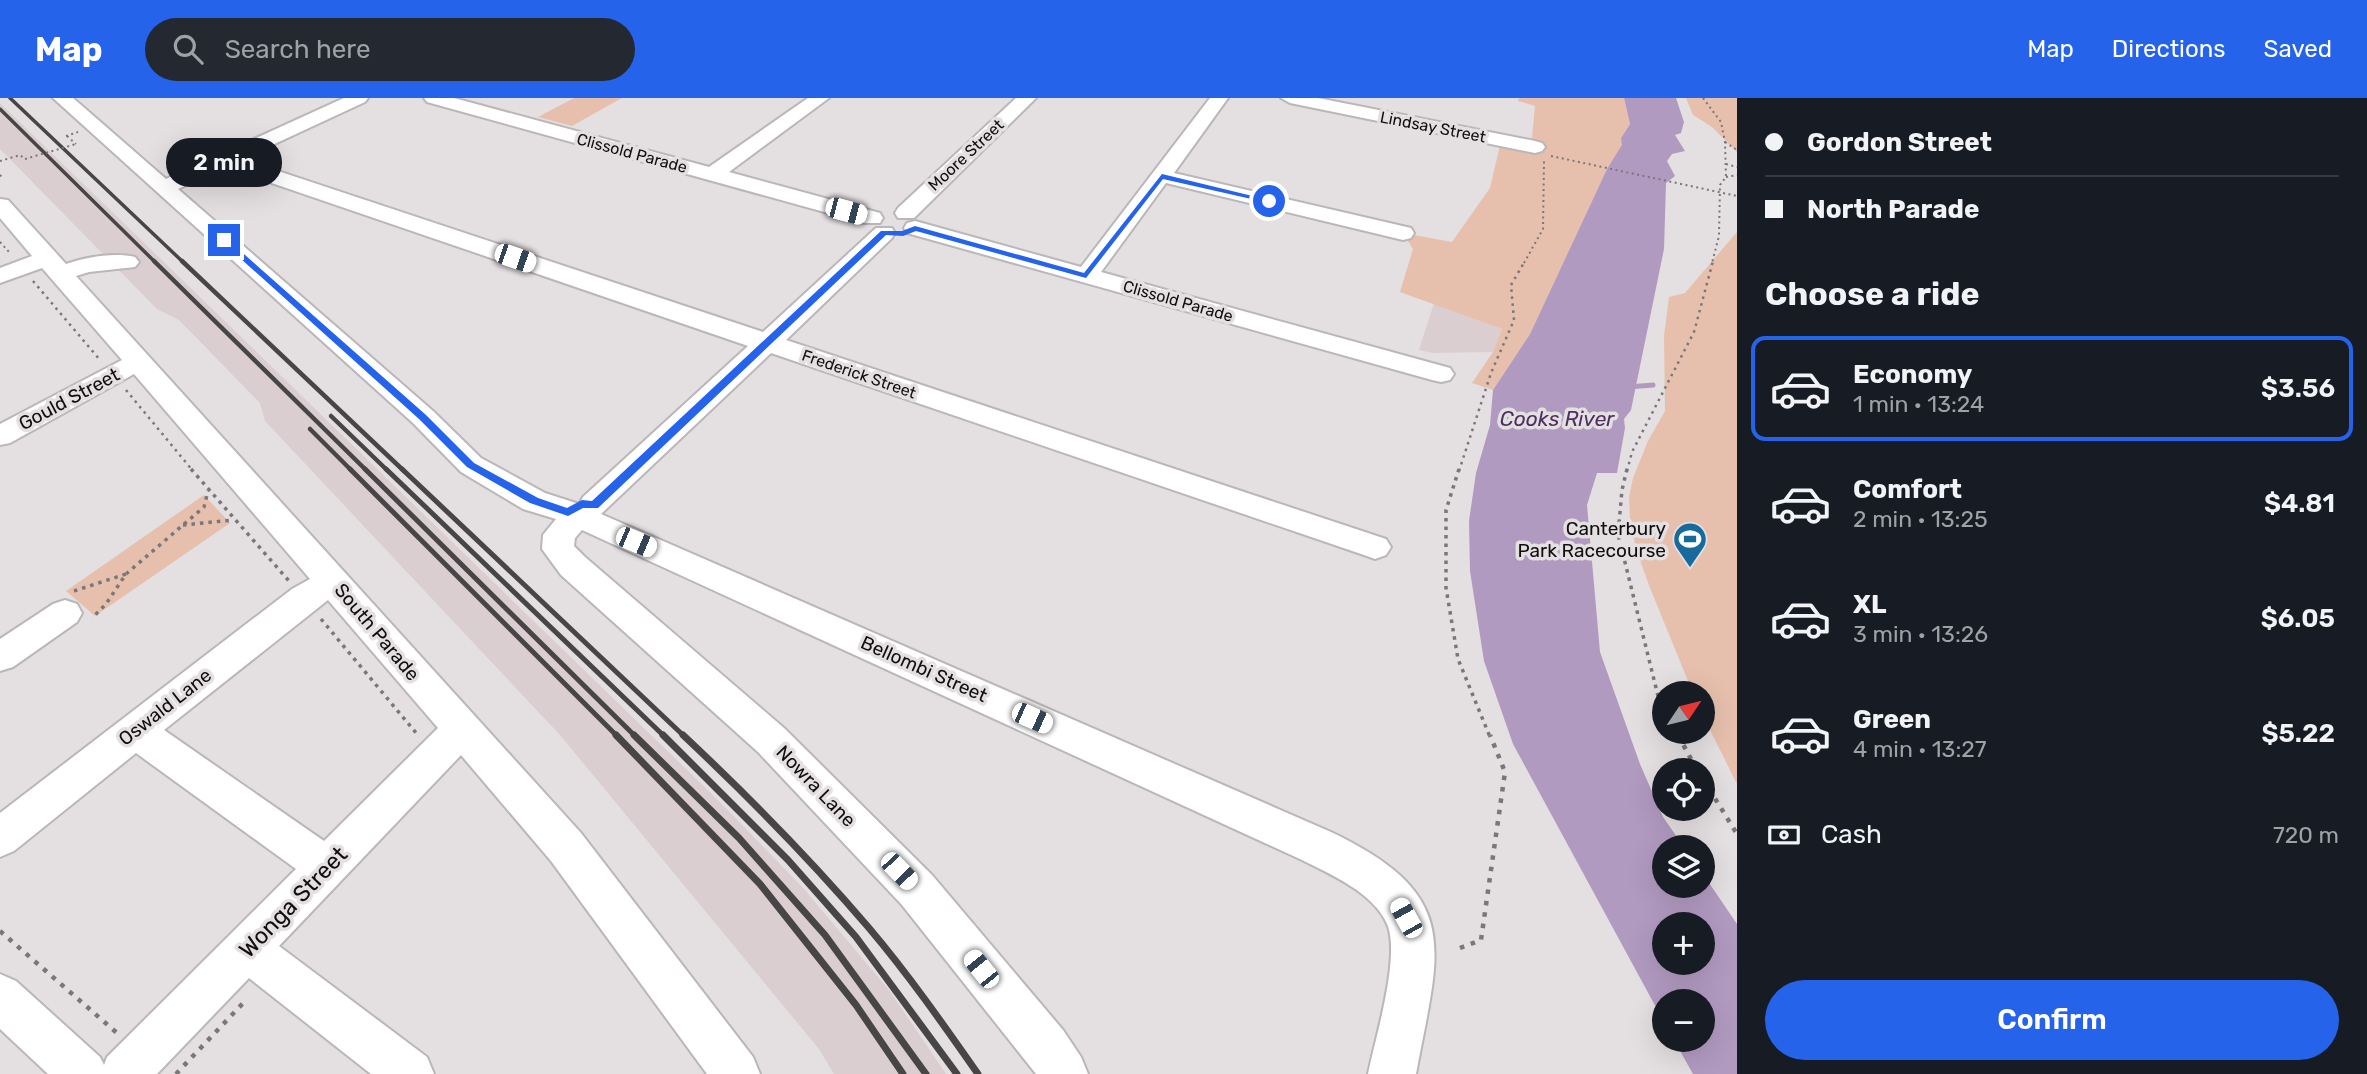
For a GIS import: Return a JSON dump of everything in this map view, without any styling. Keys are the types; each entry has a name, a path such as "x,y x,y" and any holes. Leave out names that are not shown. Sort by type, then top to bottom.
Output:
{"street":[{"name":"Bellombi Street","path":"62,98 423,417 471,465 534,501 581,516 1276,828 1357,867 1379,882 1398,903 1413,939 1392,1074"},
{"path":"165,187 359,98"},
{"name":"Clissold Parade","path":"433,98 713,174 878,226"},
{"path":"713,174 820,98"},
{"name":"Moore Street","path":"910,220 1027,98"},
{"path":"1086,276 1219,98"},
{"name":"Lindsay Street","path":"1290,98 1535,147"},
{"name":"Frederick Street","path":"224,160 1375,547"},
{"path":"1162,176 1403,233"},
{"name":"South Parade","path":"1,186 32,269 126,368 319,589 447,745 566,848 736,1074"},
{"path":"581,516 767,343 878,226 903,234 910,220"},
{"name":"Clissold Parade","path":"910,220 1086,276 1441,374"},
{"path":"32,269 127,262"},
{"name":"Gould Street","path":"0,436 126,368"},
{"name":"Nowra Lane","path":"581,516 559,535 558,550 771,740 907,880 1046,1047 1064,1074"},
{"name":"Oswald Lane","path":"0,838 134,730 319,589"},
{"path":"0,657 65,613"},
{"path":"134,730 327,867"},
{"name":"Wonga Street","path":"121,1054 247,948 447,745"},
{"path":"247,948 410,1074"},
{"path":"0,997 83,1074"}],"path":[{"path":"1654,681 1618,534 1621,501 1632,452 1694,332 1719,236 1720,185 1726,177 1725,142 1721,122 1703,98"},
{"path":"0,161 20,155 25,159 76,144 66,136"},
{"path":"1725,142 1737,150"},
{"path":"1460,948 1481,940 1505,772 1458,659 1446,589 1446,510 1491,373 1514,320 1511,285 1543,229 1544,152 1553,157 1667,183 1737,196"},
{"path":"1726,164 1737,167"},
{"path":"1726,177 1737,175"},
{"path":"0,242 32,269 126,368 208,491 233,520 319,589 420,737 447,745"},
{"path":"126,574 204,507 208,491"},
{"path":"183,525 233,520"},
{"path":"1715,798 1737,834"},
{"path":"0,931 121,1054"}],"shaded area":[{"path":"574,98 622,98 572,126 538,117"},
{"path":"1519,98 1624,98 1630,124 1621,138 1623,145 1607,169 1530,334 1493,390 1472,383 1493,352 1502,329 1400,292 1413,249 1403,233 1452,242 1490,188 1501,141 1534,147 1532,138 1535,106 1518,101"},
{"path":"1686,98 1737,98 1737,152 1712,127 1693,115"},
{"path":"0,103 719,801 804,889 889,990 946,1074 834,1074 819,1049 560,735 265,421 260,403 179,320 157,309 0,149"},
{"name":"Canterbury Park Racecourse","path":"1737,232 1737,784 1715,740 1715,681 1688,681 1636,549 1630,519 1629,497 1633,478 1648,441 1665,411 1664,336 1669,297 1685,293"},
{"path":"1434,303 1502,329 1493,352 1433,353 1419,350"},
{"path":"204,495 230,523 95,616 66,591"}],"water":[{"name":"Cooks River","path":"1624,98 1676,98 1684,122 1681,133 1675,135 1685,151 1672,154 1667,161 1675,176 1666,183 1664,249 1631,410 1624,419 1625,428 1617,473 1597,473 1587,505 1600,652 1652,792 1652,821 1666,821 1676,835 1652,835 1652,898 1715,898 1715,892 1737,924 1737,1074 1693,1074 1681,1052 1715,1052 1715,989 1652,989 1652,1000 1513,744 1484,661 1470,571 1469,521 1476,473 1490,425 1493,390 1530,334 1607,169 1622,145 1621,138 1630,124"}],"waterway":[{"path":"1628,387 1653,385"}],"railway":[{"path":"10,98 184,263"},
{"path":"0,109 156,263"},
{"path":"154,261 367,471"},
{"path":"182,261 404,471"},
{"path":"331,416 388,471"},
{"path":"310,429 616,735"},
{"path":"365,469 636,737"},
{"path":"386,469 665,737"},
{"path":"402,469 685,737"},
{"path":"616,735 760,884 856,1005 903,1074"},
{"path":"634,735 739,838 825,935 926,1074"},
{"path":"683,735 779,829 847,903 911,981 978,1074"},
{"path":"665,737 788,860 856,937 957,1074"}],"place":[{"name":"Canterbury Park Racecourse","path":"1690,569"}],"route":[{"path":"224,240 423,417 471,465 534,501 568,512 576,505 594,505 884,233 903,234 915,228 1086,276 1162,176 1269,201"}]}
